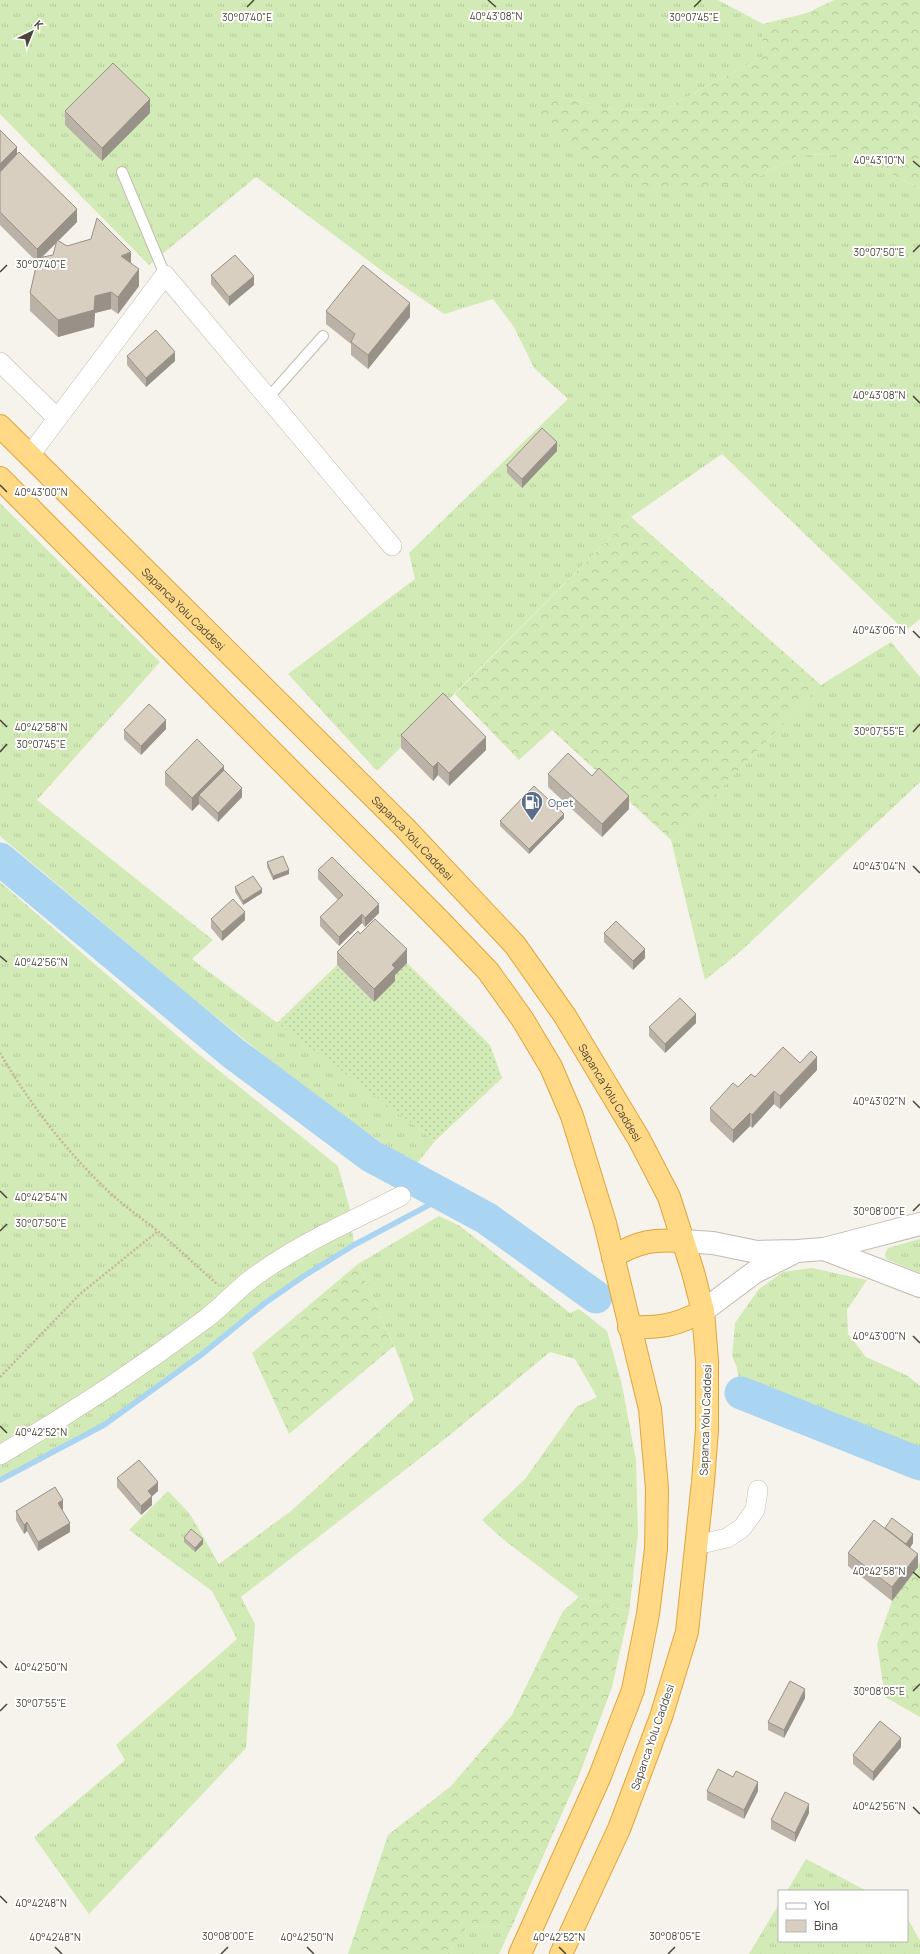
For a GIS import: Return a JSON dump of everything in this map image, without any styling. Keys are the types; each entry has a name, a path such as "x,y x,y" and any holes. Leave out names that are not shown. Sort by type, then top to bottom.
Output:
{"highway":[{"name":"Sapanca Yolu Caddesi","path":"0,426 405,828 515,945 565,1016 639,1139 669,1197 684,1241 703,1311 707,1361 707,1429 687,1632 661,1717 619,1829 561,1954"},
{"path":"0,478 488,971 524,1020 551,1067 572,1116 605,1223 650,1409 657,1488 656,1550 648,1614 633,1690 608,1754 520,1954"},
{"path":"613,1257 628,1247 643,1242 684,1241"},
{"path":"630,1327 672,1325 684,1321 703,1311"}],"street":[{"path":"30,455 165,275 392,546"},
{"path":"0,362 57,418"},
{"path":"0,1455 56,1423 126,1378 208,1316 250,1280 301,1247 401,1196"},
{"path":"684,1241 713,1243 757,1252 797,1251 824,1248 920,1224"},
{"path":"824,1248 920,1286"},
{"path":"703,1311 755,1272 797,1251"},
{"path":"696,1545 727,1538 742,1528 755,1510 758,1490"}],"lane":[{"path":"122,172 165,275"},
{"path":"268,398 323,336"}],"path":[{"path":"0,1052 37,1111 68,1151 109,1192 158,1231 231,1296"},
{"path":"0,1377 80,1294 158,1231"}],"green space":[{"path":"0,0 718,0 763,24 762,57 664,109 615,110 553,95 747,183 799,155 848,154 920,188 920,619 905,631 722,454 631,517 377,771 288,674 415,579 409,553 568,399 534,368 514,327 493,299 444,314 389,276 256,177 149,265 0,114"},
{"path":"834,0 920,0 920,101 913,116 920,120 920,188 848,154 799,155 747,183 667,189 606,180 550,129 534,108 553,95 615,110 664,109 762,57 763,24 807,13"},
{"path":"920,101 920,120 913,116"},
{"path":"0,503 160,662 37,800 213,940 192,959 435,1141 415,1166 312,1094 190,996 0,836"},
{"path":"631,517 821,685 671,840 552,730 519,760 455,694"},
{"path":"891,642 920,677 920,782 741,951 705,980 671,840 821,685"},
{"path":"0,882 196,1052 338,1166 349,1206 354,1245 304,1276 265,1303 201,1355 104,1425 0,1480"},
{"path":"407,963 490,1045 502,1078 435,1141 277,1023 337,965 374,1002 394,981 392,978"},
{"path":"439,1216 460,1226 570,1313 579,1309 607,1331 622,1385 636,1460 638,1534 629,1612 579,1597 504,1540 482,1520 525,1479 576,1407 597,1397 575,1359 550,1352 450,1435 241,1597 255,1624 246,1748 89,1914 34,1837 125,1760 116,1745 237,1639 212,1591 129,1530 168,1491 190,1514 219,1564 291,1511 414,1400 399,1357 358,1264"},
{"path":"920,1239 920,1273 886,1259 885,1254 888,1248"},
{"path":"358,1264 394,1346 289,1434 252,1353"},
{"path":"812,1268 867,1280 847,1310 848,1334 866,1357 908,1376 920,1386 920,1464 741,1393 737,1368 732,1356 735,1323 759,1289 783,1272"},
{"path":"920,1562 920,1717 885,1697 877,1644 892,1601"},
{"path":"579,1597 629,1612 612,1687 580,1773 512,1926 467,1927 447,1954 348,1954 388,1835 451,1786 512,1715 563,1611"},
{"path":"806,1859 865,1890 788,1890"},
{"path":"778,1906 778,1942 908,1942 908,1919 920,1941 920,1954 749,1954"},
{"path":"512,1926 499,1954 447,1954 467,1927"}],"building":[{"path":"113,63 150,99 102,148 65,111"},
{"path":"0,130 17,147 0,164"},
{"path":"19,152 77,209 37,249 0,212 0,172"},
{"path":"97,218 131,252 121,256 139,269 118,297 111,292 95,296 94,310 58,320 30,293 38,258 53,255 57,240 67,246 91,239"},
{"path":"235,255 254,276 229,297 211,275"},
{"path":"363,265 410,303 368,355 351,342 355,334 326,311"},
{"path":"156,330 175,352 146,378 127,356"},
{"path":"542,428 557,442 522,479 507,465"},
{"path":"443,693 486,737 449,773 438,762 433,767 401,735"},
{"path":"149,704 166,720 141,746 124,730"},
{"path":"197,739 224,766 192,798 165,772"},
{"path":"568,753 592,776 599,768 629,796 602,824 548,774"},
{"path":"224,770 242,788 218,813 199,795"},
{"path":"534,786 564,814 529,849 500,821"},
{"path":"283,856 289,870 273,876 267,862"},
{"path":"332,857 379,904 365,918 362,914 339,937 320,917 343,895 318,870"},
{"path":"253,876 262,889 243,901 235,887"},
{"path":"233,899 245,912 222,932 211,919"},
{"path":"375,919 407,949 392,965 395,968 374,989 337,952 358,931 360,934"},
{"path":"616,921 645,949 633,961 604,933"},
{"path":"680,998 696,1014 665,1044 649,1027"},
{"path":"783,1047 800,1063 811,1051 817,1057 780,1096 774,1091 752,1115 750,1113 733,1130 710,1108 733,1083 738,1087 751,1074 755,1077"},
{"path":"139,1460 158,1482 148,1491 152,1496 141,1506 117,1478"},
{"path":"55,1487 63,1500 58,1503 70,1523 38,1542 27,1522 24,1525 16,1511"},
{"path":"892,1518 913,1534 906,1544 885,1528"},
{"path":"874,1520 918,1554 892,1587 848,1553"},
{"path":"191,1529 203,1539 195,1548 184,1538"},
{"path":"790,1681 805,1689 784,1730 768,1722"},
{"path":"880,1721 901,1738 873,1772 853,1755"},
{"path":"718,1769 733,1777 736,1771 758,1782 744,1810 707,1791"},
{"path":"785,1792 809,1804 795,1833 771,1820"}],"waterway":[{"path":"0,859 233,1053 371,1156 486,1218 596,1297"},
{"path":"0,1480 104,1425 201,1355 265,1303 304,1276 354,1245 446,1196"},
{"path":"741,1393 920,1464"}],"place":[{"name":"Opet","path":"532,822"}]}
